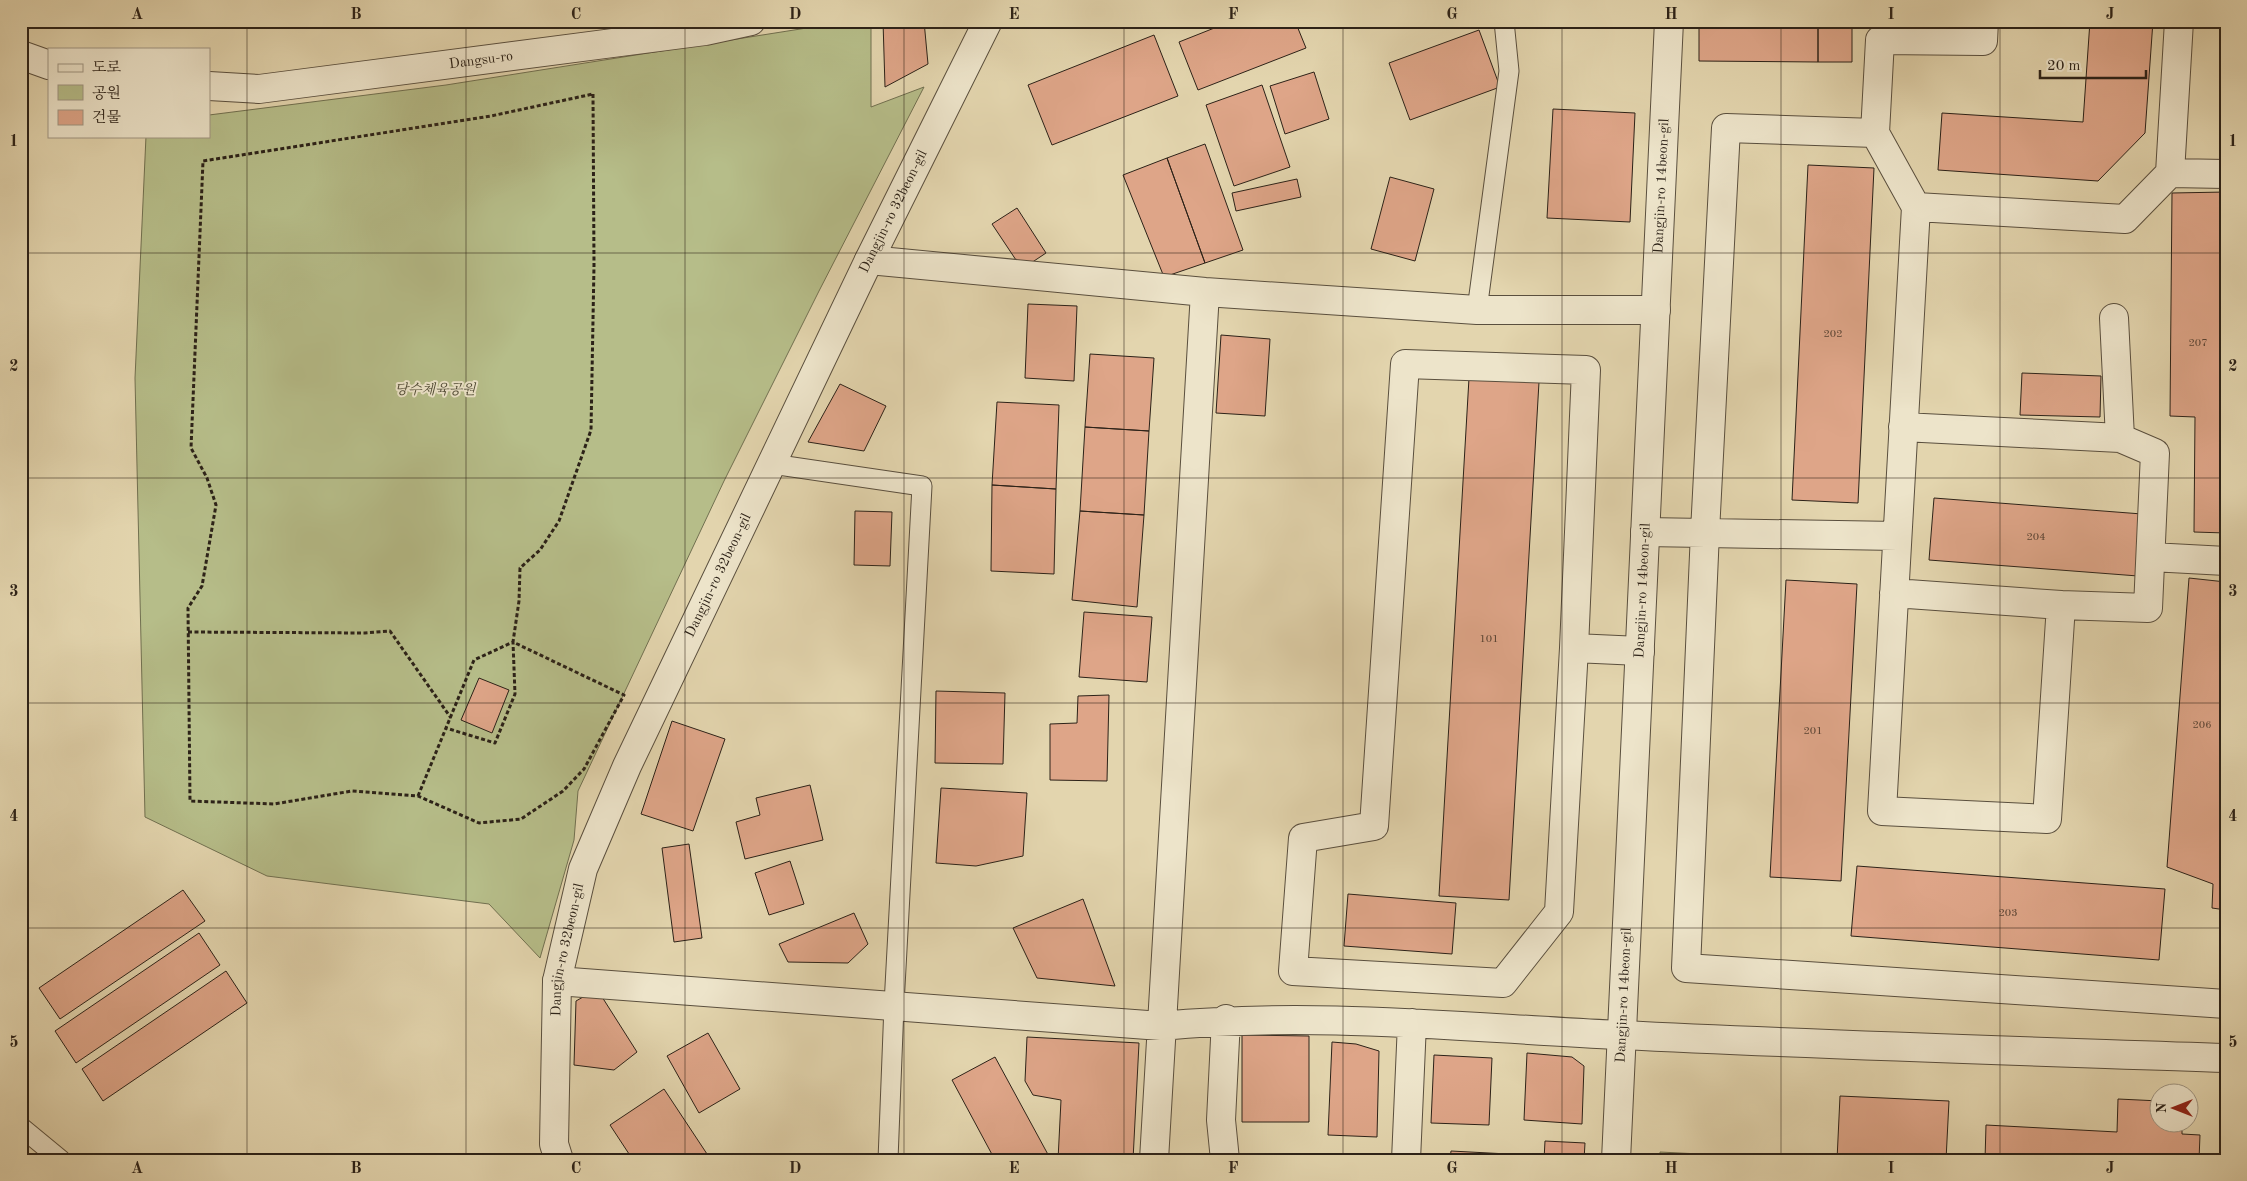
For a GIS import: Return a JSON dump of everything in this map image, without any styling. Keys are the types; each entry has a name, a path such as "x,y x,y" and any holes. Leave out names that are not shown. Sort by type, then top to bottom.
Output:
{"street":[{"name":"Dangsu-ro","path":"210,86 259,89 705,31 751,21"},
{"name":"Dangjin-ro 32beon-gil","path":"559,1160 554,1144 557,980 583,869 627,766 869,260 988,21"},
{"name":"Dangjin-ro 14beon-gil","path":"1616,1160 1669,21"},
{"path":"1984,21 1984,41 1880,40 1876,133 1916,207 1882,811 2047,819 2061,606"},
{"path":"1916,207 2125,219 2170,173 2179,21"},
{"path":"21,55 48,65"},
{"path":"1876,133 1726,128 1705,532 1686,968 2226,1004"},
{"path":"2170,173 2226,174"},
{"path":"869,260 1205,292 1477,310 1656,310"},
{"path":"1154,1160 1205,292"},
{"path":"2114,318 2120,438"},
{"path":"1405,364 1586,370 1574,648 1559,912 1503,983 1293,971 1303,838 1374,826 1405,364"},
{"path":"1894,593 2061,606 2148,608 2151,557 2155,453 2120,438 1903,427"},
{"path":"1645,532 1897,536"},
{"path":"2151,557 2226,561"},
{"path":"1574,648 1640,651"},
{"path":"557,980 1161,1026 1226,1020 1412,1023 1621,1035 2226,1058"},
{"path":"1226,1020 1221,1120 1226,1160"},
{"path":"1406,1160 1412,1023"}],"lane":[{"path":"1477,310 1509,71 1504,21"},
{"path":"772,464 922,486 894,1005 888,1160"},
{"path":"21,1127 61,1160"}],"path":[{"path":"446,728 494,743 514,694 513,642 519,601 520,568 540,550 559,521 591,430 594,266 593,94 491,116 204,161 191,448 207,478 216,505 202,586 188,608 190,801 274,804 352,791 418,796 479,823 521,819 563,791 584,769 624,696 513,642"},
{"path":"188,632 366,633 390,631 450,718"},
{"path":"418,796 474,660 513,642"}],"green space":[{"name":"당수체육공원","path":"851,21 871,21 871,107 924,87 724,481 578,791 574,840 540,958 489,904 267,876 145,817 135,378 146,138 210,138 210,115 446,85"},
{"path":"1660,1152 1819,1160 1660,1160"}],"building":[{"path":"883,21 924,21 928,64 885,87"},
{"path":"1232,21 1295,21 1306,48 1198,90 1179,42"},
{"path":"1699,21 1818,21 1818,62 1699,61"},
{"path":"1818,21 1852,21 1852,62 1818,62"},
{"path":"2090,21 2153,21 2145,133 2098,181 1938,170 1942,113 2083,122"},
{"path":"1479,30 1500,87 1410,120 1389,63"},
{"path":"1154,35 1178,96 1052,145 1028,85"},
{"path":"1314,72 1329,119 1285,134 1270,86"},
{"path":"1262,85 1290,167 1234,186 1206,105"},
{"path":"1553,109 1635,113 1630,222 1547,218"},
{"path":"1205,144 1243,250 1205,263 1167,158"},
{"path":"1167,158 1205,263 1164,277 1123,175"},
{"path":"1808,165 1874,168 1858,503 1792,500"},
{"path":"1390,177 1434,189 1415,261 1371,249"},
{"path":"1297,179 1301,197 1236,211 1232,193"},
{"path":"2226,192 2223,416 2226,416 2226,533 2194,532 2195,417 2170,416 2172,193"},
{"path":"1017,208 1046,253 1022,269 992,224"},
{"path":"1028,304 1077,306 1074,381 1025,378"},
{"path":"1221,335 1270,339 1265,416 1216,413"},
{"path":"1090,354 1154,358 1149,431 1085,427"},
{"path":"2022,373 2101,376 2100,417 2020,415"},
{"path":"1469,378 1539,382 1509,900 1439,896"},
{"path":"840,384 886,406 864,451 808,442"},
{"path":"997,402 1059,405 1056,489 992,485"},
{"path":"1085,427 1149,431 1144,515 1080,511"},
{"path":"992,485 1056,489 1054,574 991,571"},
{"path":"1934,498 2142,514 2138,576 1929,560"},
{"path":"855,511 892,512 890,566 854,565"},
{"path":"1080,511 1144,515 1137,607 1072,600"},
{"path":"2189,578 2226,582 2226,910 2212,908 2213,884 2167,867"},
{"path":"1786,580 1857,584 1841,881 1770,877"},
{"path":"1084,612 1152,617 1147,682 1079,677"},
{"path":"479,678 509,690 492,733 461,720"},
{"path":"936,691 1005,693 1003,764 935,763"},
{"path":"1109,695 1107,781 1050,780 1050,724 1077,723 1078,696"},
{"path":"672,721 725,739 693,831 641,814"},
{"path":"810,785 823,840 745,859 736,822 760,815 756,798"},
{"path":"941,788 1027,793 1023,856 976,866 936,863"},
{"path":"689,844 702,938 674,942 662,848"},
{"path":"790,861 804,904 769,915 755,873"},
{"path":"1857,866 2165,889 2159,960 1851,936"},
{"path":"183,890 205,921 60,1019 39,988"},
{"path":"1348,894 1456,903 1452,954 1344,946"},
{"path":"1083,899 1115,986 1037,978 1013,928"},
{"path":"854,913 868,944 848,963 788,962 779,944"},
{"path":"199,933 220,965 76,1063 55,1031"},
{"path":"226,971 247,1003 103,1101 82,1069"},
{"path":"597,989 637,1052 614,1070 574,1065 576,1001"},
{"path":"708,1033 740,1089 699,1113 667,1056"},
{"path":"1242,1035 1309,1036 1309,1122 1242,1122"},
{"path":"1027,1037 1139,1043 1133,1160 1058,1160 1061,1100 1033,1095 1025,1081"},
{"path":"1332,1042 1356,1044 1379,1051 1377,1137 1328,1135"},
{"path":"1527,1053 1572,1057 1584,1066 1582,1124 1524,1120"},
{"path":"1434,1055 1492,1058 1489,1125 1431,1123"},
{"path":"995,1057 1051,1160 995,1160 952,1080"},
{"path":"664,1089 711,1160 633,1160 610,1125"},
{"path":"1840,1096 1949,1101 1946,1160 1837,1160"},
{"path":"2118,1099 2150,1101 2150,1134 2200,1135 2199,1160 1985,1160 1986,1125 2117,1132"},
{"path":"1545,1141 1585,1143 1584,1160 1544,1160"},
{"path":"1451,1151 1508,1154 1508,1160 1450,1160"}]}
